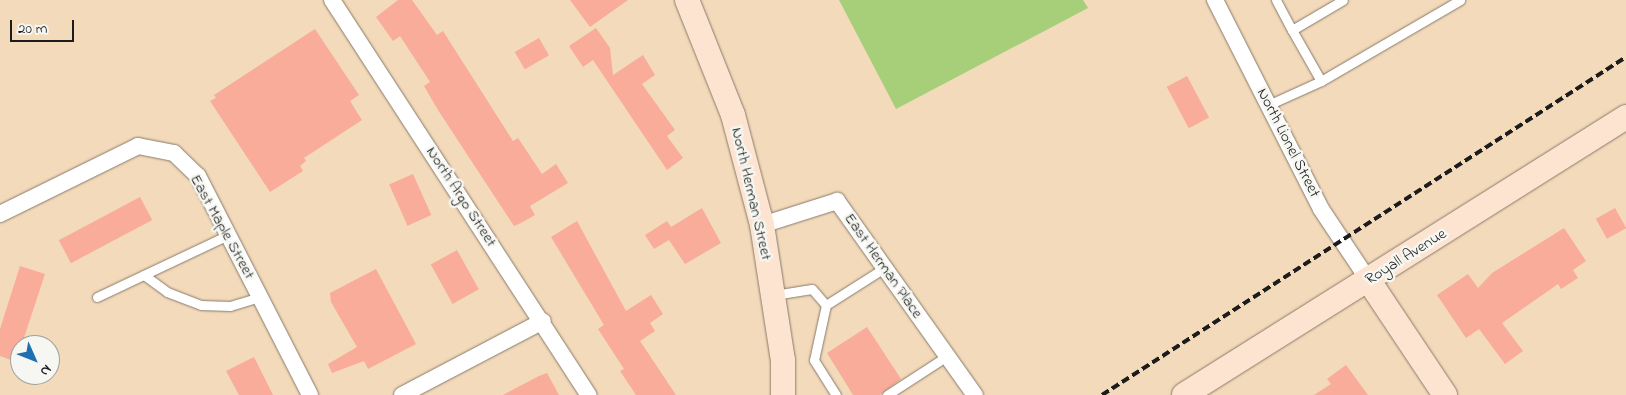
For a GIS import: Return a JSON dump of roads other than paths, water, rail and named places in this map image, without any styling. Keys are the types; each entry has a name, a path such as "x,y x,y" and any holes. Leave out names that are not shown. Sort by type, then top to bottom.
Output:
{"street":[{"name":"North Argo Street","path":"332,0 543,321 589,395"},
{"name":"North Herman Street","path":"687,0 733,115 762,225 783,360 783,395"},
{"name":"North Lionel Street","path":"1215,0 1321,209 1369,281"},
{"name":"Royall Avenue","path":"1184,395 1369,281 1626,117"},
{"name":"East Maple Street","path":"0,214 138,146 174,152 198,176 310,395"},
{"name":"East Herman Place","path":"762,225 837,201 975,395"},
{"path":"1369,281 1445,395"},
{"path":"402,395 543,321"}],"lane":[{"path":"1276,0 1321,81"},
{"path":"1292,30 1343,0"},
{"path":"1268,105 1321,81 1460,0"},
{"path":"96,297 228,235"},
{"path":"836,395 814,360 826,304 884,268"},
{"path":"144,275 167,292 201,305 230,306 260,297"},
{"path":"773,295 812,289 826,304"},
{"path":"887,395 947,356"}],"railway":[{"path":"1102,395 1626,57"}]}
